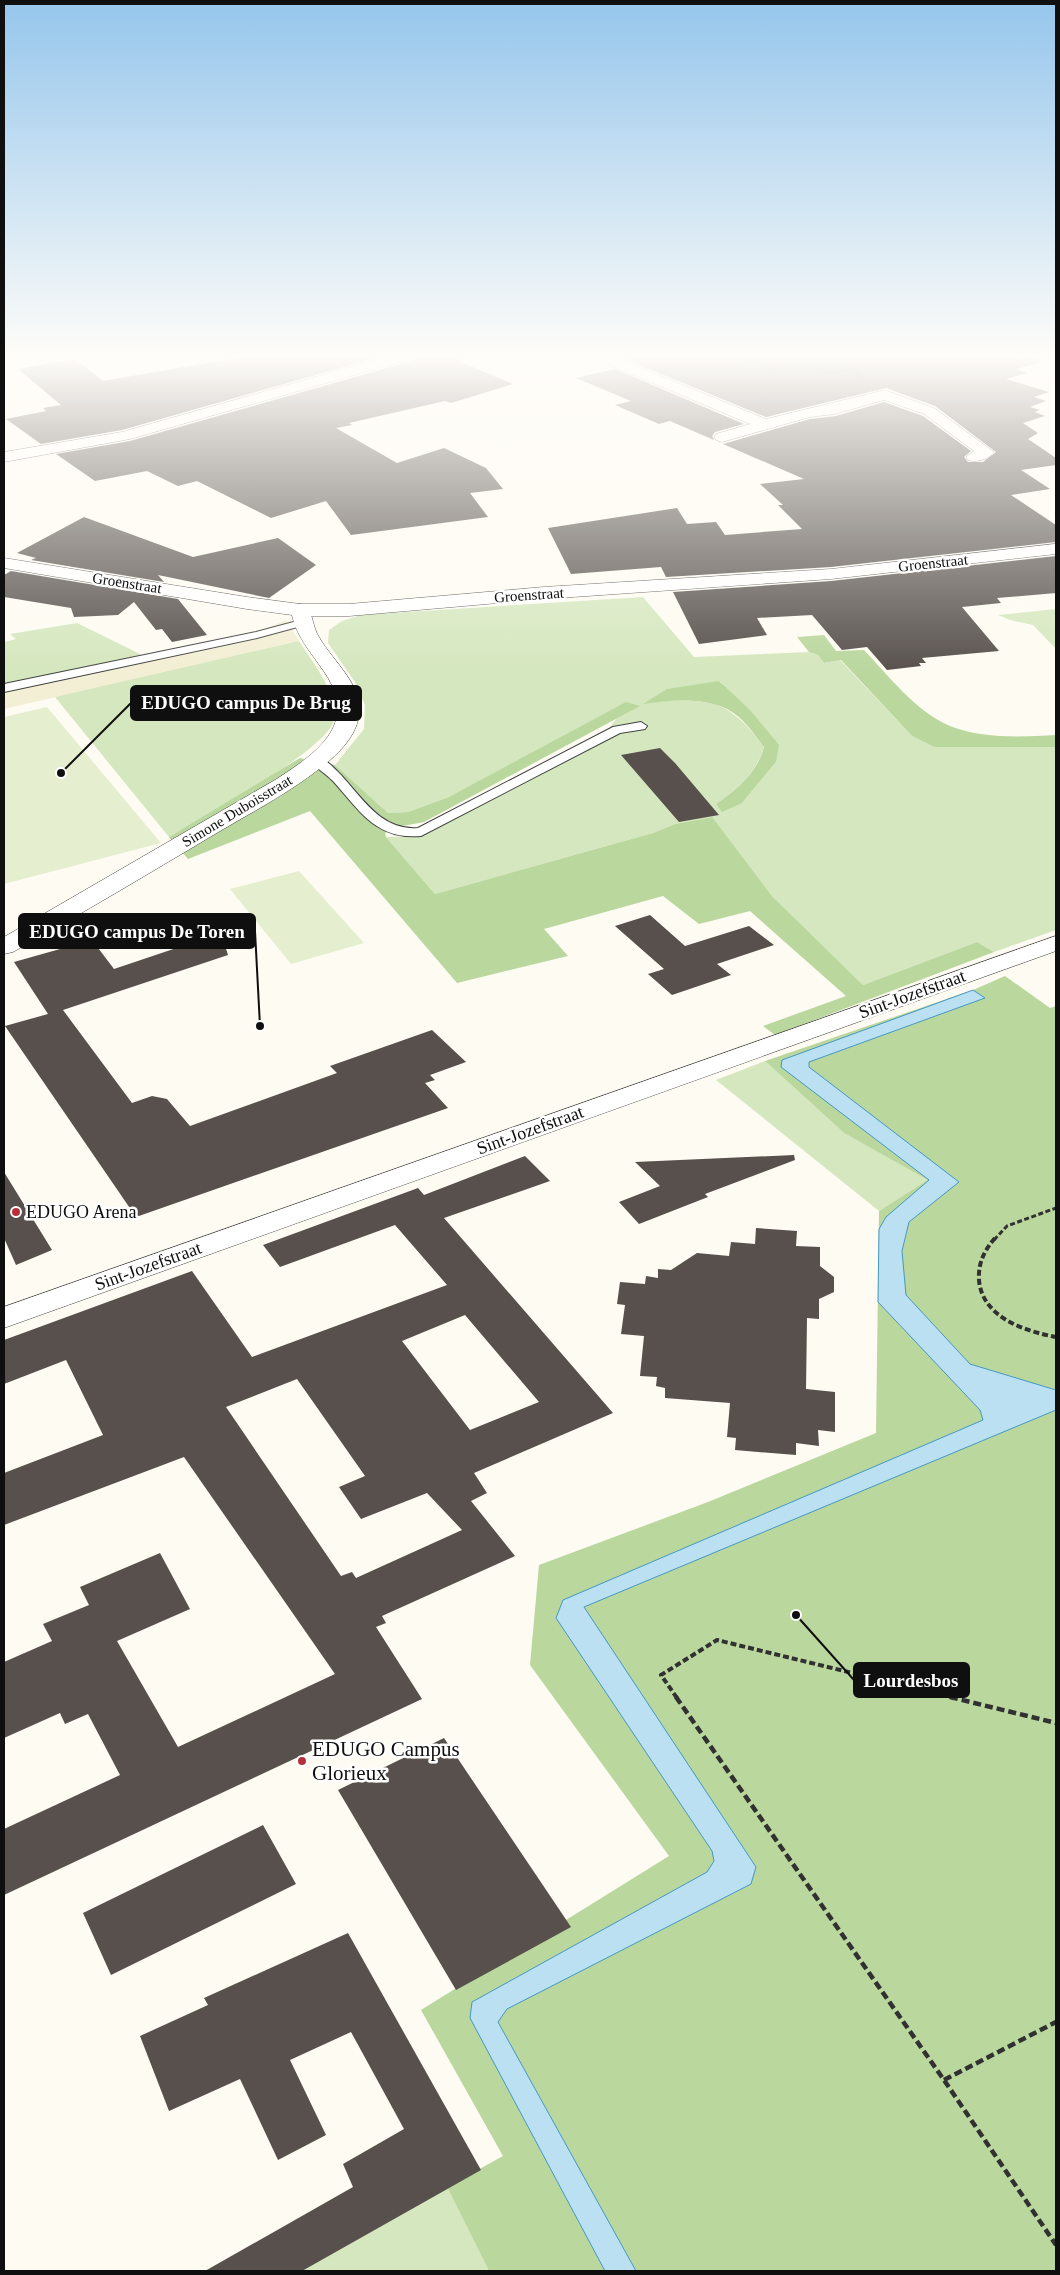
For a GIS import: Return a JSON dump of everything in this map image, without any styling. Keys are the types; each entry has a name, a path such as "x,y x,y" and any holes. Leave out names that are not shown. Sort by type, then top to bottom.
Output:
{"street":[{"name":"Groenstraat","path":"4,563 301,616 544,593 755,580 1056,549"},
{"name":"Simone Duboisstraat","path":"4,947 188,841 316,760 343,731 349,715 348,700 342,684 301,616"},
{"name":"Sint-Jozefstraat","path":"4,1318 1056,943"}],"lane":[{"path":"4,688 257,635 301,616"},
{"path":"316,760 330,770 378,823 387,829 409,833 421,832 617,730 641,726"}],"path":[{"path":"1056,1208 1007,1226 991,1243 978,1265 980,1294 1000,1317 1034,1333 1056,1337"},
{"path":"1056,1723 717,1640 661,1675 944,2080 1056,2245"},
{"path":"944,2080 1056,2022"}],"shaded area":[{"path":"286,620 299,641 4,709 4,684 259,631"}],"green space":[{"path":"643,597 694,657 809,652 818,655 824,663 840,660 912,736 934,747 1056,747 1056,930 994,952 977,942 863,985 772,896 711,817 675,824 653,833 435,894 386,837 415,836 426,833 599,742 616,719 639,706 449,797 408,812 388,813 335,765 364,729 365,705 355,682 328,643 329,630 342,621 360,615","holes":["720,681 776,762 742,803 716,804 751,772 764,747 739,719 729,711 711,703 688,701 645,703"]},
{"path":"1056,609 1056,649 1033,625 1010,620 998,615"},
{"path":"77,623 142,655 4,684 4,642 16,639 10,634"},
{"path":"824,635 836,651 864,650 914,702 950,726 989,735 1056,735 1056,747 934,747 912,736 841,660 824,663 818,655 809,652 797,637"},
{"path":"299,641 322,677 331,696 335,716 329,729 313,745 290,763 235,799 169,837 55,697"},
{"path":"719,681 750,710 779,745 776,762 742,803 722,812 716,804 745,780 757,764 764,747 738,716 717,705 686,700 643,704 667,689"},
{"path":"626,702 640,706 424,822 397,827 385,833 386,837 435,894 653,833 675,824 712,817 772,896 863,985 977,942 994,952 775,1035 763,1026 846,996 750,911 699,924 663,896 544,929 568,956 457,983 310,811 188,859 169,837 300,758 335,765 388,813 408,812 449,797"},
{"path":"47,707 161,843 4,884 4,717"},
{"path":"299,871 364,943 291,964 230,889"},
{"path":"1005,976 1050,1008 1056,1006 1056,2271 489,2271 447,2187 503,2156 421,2010 669,1856 530,1665 539,1565 708,1502 876,1433 879,1211 928,1180 844,1133 765,1061 973,990"},
{"path":"765,1061 844,1133 929,1180 879,1211 716,1080"},
{"path":"447,2187 489,2271 297,2271"}],"water":[{"path":"973,990 985,998 809,1062 809,1067 959,1182 909,1222 902,1251 906,1295 970,1364 1056,1390 1056,1410 584,1607 756,1867 751,1884 507,2009 498,2022 636,2271 605,2271 470,2018 472,2002 707,1872 714,1861 712,1851 556,1618 563,1600 983,1420 980,1410 878,1302 879,1229 886,1217 929,1180 781,1067 782,1060"}],"building":[{"path":"66,461 394,461 397,463 403,461 472,461 486,468 503,489 470,493 488,517 351,535 326,501 271,518 197,481 178,486 147,471 95,481"},
{"path":"763,461 1056,461 1056,465 1021,470 1050,489 1011,495 1056,525 1056,542 831,567 666,577 661,567 571,574 548,528 677,508 687,524 716,522 725,535 802,529 778,505 783,505 760,484 804,479"},
{"path":"84,517 193,557 278,538 316,565 269,598 158,575 164,582 31,560 36,558 17,553"},
{"path":"1056,556 1056,593 997,598 1001,603 962,607 999,651 922,658 926,663 919,663 921,666 887,670 867,647 842,650 812,615 757,618 767,635 699,644 673,592 831,581"},
{"path":"11,571 178,599 207,635 172,642 162,629 156,630 134,602 118,615 74,617 71,608 4,597 4,575"},
{"path":"660,748 719,815 679,822 621,755"},
{"path":"650,915 685,946 749,926 774,945 717,964 731,975 672,995 648,974 664,969 615,926"},
{"path":"221,933 228,955 63,1010 132,1103 152,1096 167,1099 190,1126 337,1073 330,1066 432,1030 466,1062 430,1075 435,1080 425,1083 448,1108 136,1217 5,1026 48,1014 14,962 92,940 114,969"},
{"path":"794,1155 795,1160 705,1194 708,1197 639,1224 619,1202 660,1186 635,1162"},
{"path":"525,1156 550,1181 444,1218 613,1413 474,1473 487,1493 471,1501 515,1556 382,1616 386,1623 376,1627 422,1699 4,1895 4,1829 120,1775 88,1714 65,1724 60,1713 4,1738 4,1662 52,1641 43,1624 89,1605 80,1587 160,1553 190,1609 117,1641 178,1747 335,1674 184,1457 4,1525 4,1473 103,1435 66,1360 4,1384 4,1340 192,1271 252,1357 447,1285 395,1225 280,1267 263,1245 418,1188 424,1195","holes":["465,1315 539,1402 470,1430 402,1341","297,1379 365,1476 339,1487 361,1519 427,1493 462,1530 356,1578 352,1572 341,1576 226,1407"]},
{"name":"EDUGO Arena","path":"4,1172 52,1250 16,1265 4,1238"},
{"path":"756,1228 797,1231 796,1246 820,1247 820,1266 834,1277 834,1292 819,1299 819,1319 807,1318 806,1389 835,1392 835,1432 818,1430 819,1446 796,1443 796,1455 735,1450 736,1438 727,1437 730,1403 665,1398 665,1388 656,1386 657,1377 640,1376 644,1336 621,1334 625,1305 617,1304 620,1282 645,1284 646,1276 658,1278 658,1269 671,1270 697,1253 729,1256 731,1242 755,1244"},
{"path":"444,1738 571,1927 456,1990 338,1790"},
{"path":"263,1825 296,1884 111,1975 83,1913"},
{"path":"348,1933 481,2170 302,2271 205,2271 353,2187 343,2164 404,2129 351,2032 290,2060 326,2135 278,2160 240,2079 169,2111 140,2036 208,2005 204,1998"}],"place":[{"name":"EDUGO campus De Brug","path":"61,773"},
{"name":"EDUGO campus De Toren","path":"260,1026"},
{"name":"EDUGO Arena","path":"16,1212"},
{"name":"Lourdesbos","path":"796,1615"},
{"name":"EDUGO Campus Glorieux","path":"302,1761"}]}
